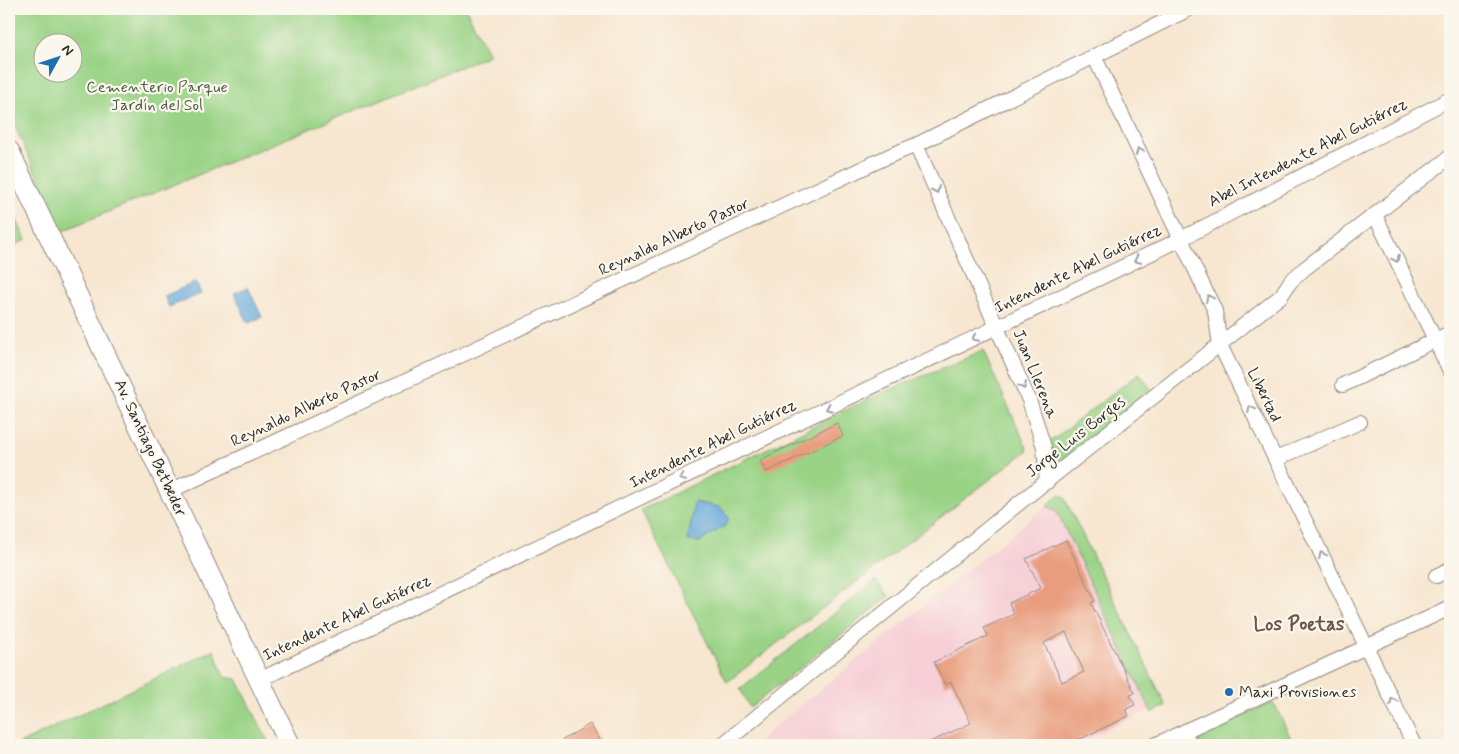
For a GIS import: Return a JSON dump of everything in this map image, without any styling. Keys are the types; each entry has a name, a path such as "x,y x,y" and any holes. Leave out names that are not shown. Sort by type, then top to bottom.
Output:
{"main road":[{"name":"Av. Santiago Betbeder","path":"9,151 290,745"}],"street":[{"name":"Reynaldo Alberto Pastor","path":"170,491 880,160 916,145 1189,9"},
{"name":"Libertad","path":"1094,56 1215,311 1220,345 1414,745"},
{"name":"Abel Intendente Abel Gutiérrez","path":"1181,239 1450,99"},
{"name":"Juan Llerena","path":"916,145 1029,400 1044,447 1047,482"},
{"name":"Jorge Luis Borges","path":"731,742 1047,482 1281,296 1290,282 1304,269 1450,156"},
{"path":"1375,215 1450,371"},
{"name":"Intendente Abel Gutiérrez","path":"259,680 1181,239"},
{"path":"1343,386 1450,334"},
{"path":"1276,460 1360,422"},
{"path":"1436,576 1450,568"},
{"path":"1155,745 1450,608"},
{"path":"1184,732 1190,745"}],"shaded area":[{"path":"1047,506 1056,510 1151,709 1075,745 759,745 762,737"}],"green space":[{"name":"Cementerio Parque Jardín del Sol","path":"9,9 466,9 489,55 62,231 9,113"},
{"path":"9,204 26,240 9,248"},
{"path":"983,351 1028,450 727,682 641,510 875,396"},
{"path":"1139,373 1151,389 1061,462 1051,448 1050,442"},
{"path":"1058,495 1064,497 1166,706 1152,713 1056,510 1047,506"},
{"path":"876,580 889,596 750,708 740,689"},
{"path":"214,650 224,677 237,679 270,745 17,745"},
{"path":"1271,703 1275,705 1294,745 1199,745 1199,737"}],"water":[{"path":"196,282 201,294 169,307 164,296"},
{"path":"248,287 262,317 248,323 234,293"},
{"path":"694,502 720,507 729,518 726,525 700,542 688,541"}],"building":[{"path":"837,423 843,436 766,472 760,460"},
{"path":"1066,540 1095,601 1091,603 1135,693 1130,695 1135,705 1126,709 1129,716 1078,740 1080,745 924,745 971,723 951,682 945,685 934,662 988,636 984,628 1014,614 1009,603 1041,588 1026,559","holes":["1066,632 1084,672 1062,682 1044,643"]},
{"path":"590,724 603,745 554,745"}],"place":[{"name":"Maxi Provisiones","path":"1229,692"}],"district":[{"name":"Los Poetas","path":"1299,624"}]}
